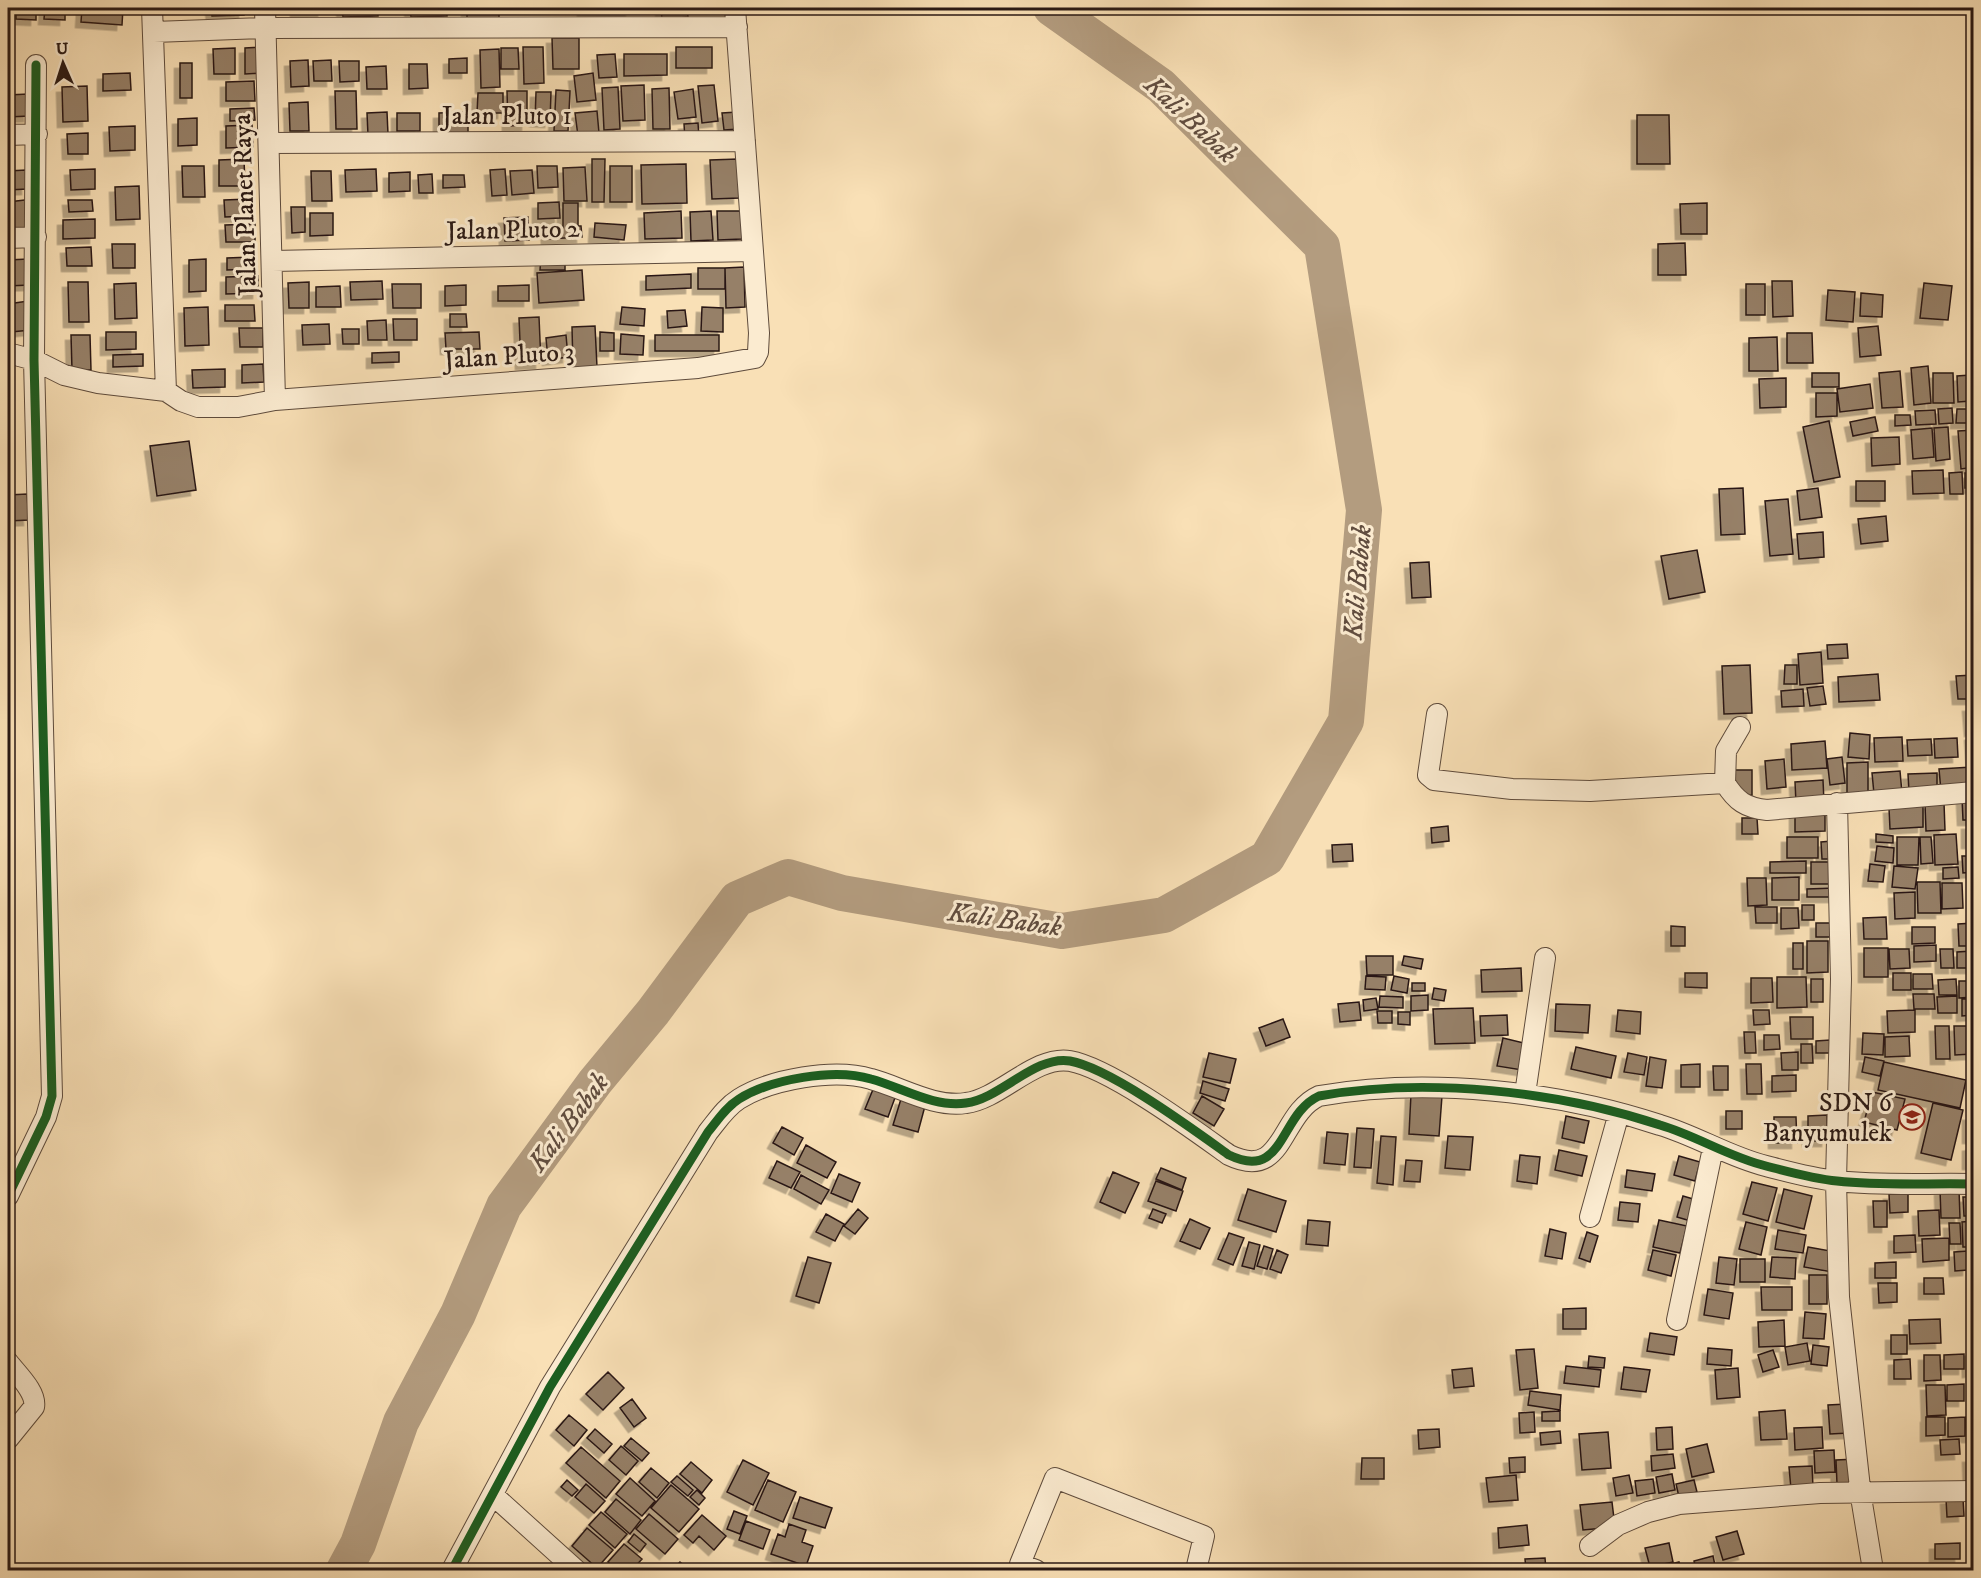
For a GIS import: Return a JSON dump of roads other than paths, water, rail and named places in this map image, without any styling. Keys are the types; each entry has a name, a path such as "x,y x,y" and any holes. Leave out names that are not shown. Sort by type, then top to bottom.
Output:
{"street":[{"path":"152,8 166,391"},
{"name":"Jalan Planet Raya","path":"265,8 275,400"},
{"path":"154,32 736,17 753,251"},
{"path":"8,1196 46,1117 52,1096 34,360 36,65"},
{"path":"8,135 37,134"},
{"name":"Jalan Pluto 1","path":"268,142 745,141"},
{"path":"8,238 36,237"},
{"name":"Jalan Pluto 3","path":"8,353 34,360 75,378 166,391 181,401 215,408 275,400 698,368 755,358 758,352 753,251"},
{"name":"Jalan Pluto 2","path":"273,261 753,251"},
{"path":"1437,714 1428,775 1431,780 1512,789 1590,791 1725,783"},
{"path":"1740,727 1726,751 1725,783 1735,799 1754,809 1974,792"},
{"path":"1837,803 1841,979 1836,1181 1839,1297 1861,1497 1873,1570"},
{"path":"1525,1094 1545,958"},
{"path":"452,1570 555,1378 708,1132 724,1111 739,1099 772,1085 828,1074 850,1074 946,1104 965,1104 983,1100 1020,1077 1051,1063 1067,1060 1086,1066 1128,1089 1229,1155 1244,1162 1255,1163 1266,1160 1300,1110 1309,1101 1319,1096 1384,1090 1479,1089 1525,1094 1619,1113 1661,1125 1713,1148 1763,1166 1836,1181 1974,1184"},
{"path":"1590,1217 1619,1113"},
{"path":"1677,1320 1713,1148"},
{"path":"8,1362 30,1391 35,1402 34,1407 8,1439"},
{"path":"1036,1570 1020,1564 1055,1478 1204,1536 1196,1570"},
{"path":"1590,1546 1618,1525 1648,1512 1679,1504 1974,1491"},
{"path":"493,1495 576,1570"}],"waterway":[{"name":"Kali Babak","path":"344,1570 358,1544 401,1422 458,1314 504,1206 595,1082 653,1012 737,899 788,877 842,893 1062,931 1164,915 1267,858 1346,721 1364,510 1322,246 1161,86 1051,8"}],"place":[{"name":"SDN 6 Banyumulek","path":"1912,1117"}]}
